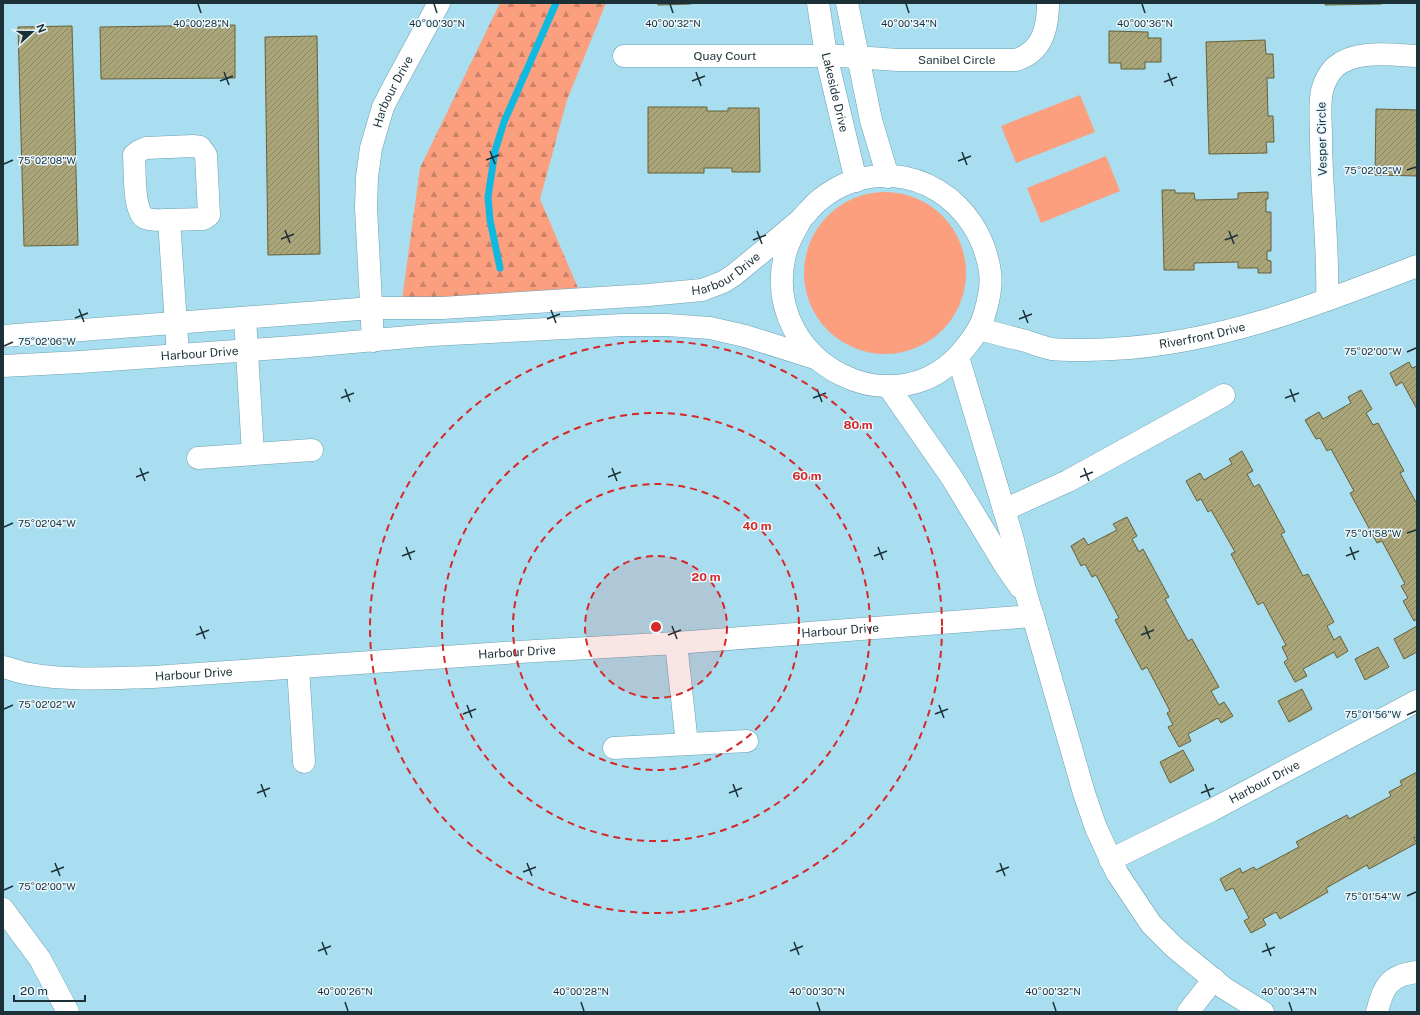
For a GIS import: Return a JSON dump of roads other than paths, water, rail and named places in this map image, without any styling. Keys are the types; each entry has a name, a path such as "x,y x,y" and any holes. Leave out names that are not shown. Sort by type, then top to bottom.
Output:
{"street":[{"name":"Harbour Drive","path":"373,341 366,208 367,177 371,148 384,107 396,82 440,3"},
{"name":"Lakeside Drive","path":"818,3 826,55 856,181"},
{"path":"847,3 871,120 888,177"},
{"name":"Sanibel Circle","path":"826,55 898,60 1015,60 1023,58 1033,52 1039,44 1046,21 1048,3"},
{"name":"Quay Court","path":"624,56 826,55"},
{"name":"Vesper Circle","path":"1327,300 1328,275 1321,159 1321,104 1322,92 1326,79 1334,68 1344,61 1356,57 1369,55 1417,56"},
{"name":"Harbour Drive","path":"3,336 372,308 442,308 702,290 710,288 734,275 802,218 826,195 845,184 872,177 913,180 932,187 950,198 965,212 977,230 986,251 990,273 989,298 983,320 979,329 958,357 946,367 922,379 910,383 888,386 854,381 834,372 815,358 745,336 710,328 667,325 627,325 431,335 247,351 3,366"},
{"path":"802,218 790,239 784,259 782,281 784,302 790,323 800,341 815,358"},
{"path":"170,220 178,355"},
{"name":"Riverfront Drive","path":"979,329 1051,348 1096,350 1182,342 1202,338 1273,318 1327,300 1417,266"},
{"path":"625,296 627,325"},
{"path":"245,318 253,454"},
{"path":"958,357 1017,554 1025,594 1033,616 1084,793 1096,828 1110,860 1117,873 1152,924 1174,947 1224,988 1263,1012"},
{"path":"888,386 952,478 1006,567 1025,594"},
{"path":"1004,510 1068,481 1224,394"},
{"path":"198,458 312,450"},
{"name":"Harbour Drive","path":"3,667 27,674 64,678 153,677 676,643 1033,616"},
{"path":"676,643 687,744"},
{"path":"298,667 304,762"},
{"name":"Harbour Drive","path":"1110,860 1212,810 1417,701"},
{"path":"614,748 747,741"},
{"path":"3,909 40,959 68,1012"},
{"path":"1377,1012 1382,994 1391,981 1408,973 1417,972"},
{"path":"1188,1012 1214,979"}],"waterway":[{"path":"500,268 490,220 488,197 495,151 504,122 556,3"}]}
